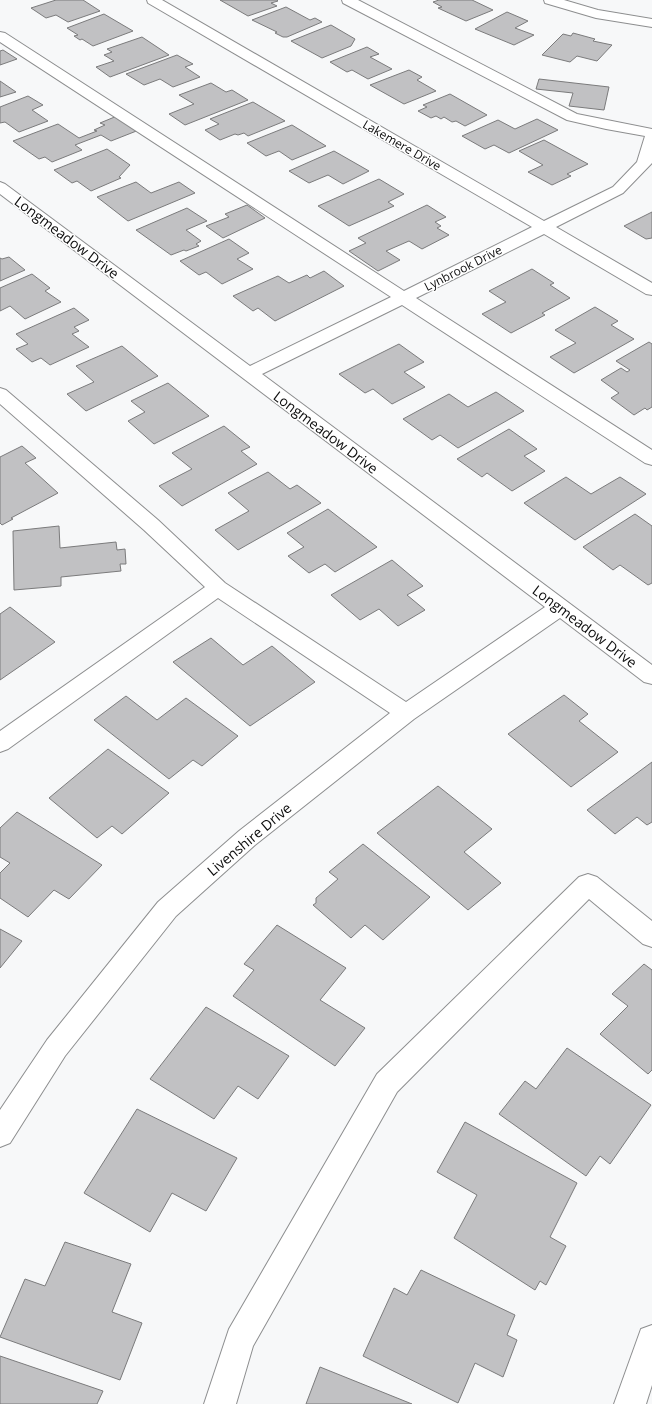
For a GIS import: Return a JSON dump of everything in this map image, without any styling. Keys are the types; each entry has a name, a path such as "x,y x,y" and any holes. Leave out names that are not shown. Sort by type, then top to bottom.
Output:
{"street":[{"name":"Lakemere Drive","path":"153,0 652,290"},
{"path":"348,0 572,116 606,125 652,134"},
{"path":"550,0 596,14 652,22"},
{"path":"0,36 652,459"},
{"name":"Lynbrook Drive","path":"248,374 618,190 644,163 652,134"},
{"name":"Longmeadow Drive","path":"0,187 652,676"},
{"path":"0,394 151,525 218,588 406,713"},
{"path":"0,743 218,588"},
{"name":"Livenshire Drive","path":"0,1134 56,1048 167,909 247,838 406,713 560,607"},
{"path":"220,1404 240,1340 388,1083 588,884 652,936"},
{"path":"630,1404 652,1340"}],"building":[{"path":"56,0 83,0 100,11 68,22 56,15 46,18 31,8"},
{"path":"220,0 278,1 271,3 277,6 248,16"},
{"path":"439,0 472,0 493,10 466,21 438,8 442,7 433,2"},
{"path":"286,7 310,20 315,18 322,22 287,37 283,37 275,33 277,32 252,20"},
{"path":"507,12 528,21 515,28 534,35 514,45 475,29"},
{"path":"104,14 133,31 93,46 74,36 78,35 67,28"},
{"path":"331,25 355,39 351,46 322,58 291,41"},
{"path":"573,33 595,39 593,41 612,45 597,61 577,56 570,62 542,55 563,34 571,36"},
{"path":"142,37 169,55 110,77 96,67 114,61 104,55 112,52 107,49"},
{"path":"367,47 379,54 370,57 392,69 368,79 352,70 347,72 330,62"},
{"path":"3,50 17,59 0,65 0,51"},
{"path":"177,55 193,64 185,67 200,77 173,87 160,79 144,85 126,74"},
{"path":"409,70 422,77 417,80 436,91 404,104 370,85"},
{"path":"539,79 609,87 604,110 569,106 573,93 536,89"},
{"path":"0,81 16,92 0,97"},
{"path":"211,83 226,92 232,90 248,100 185,125 169,114 194,104 179,95"},
{"path":"450,94 487,115 465,126 456,121 452,122 444,117 441,119 436,116 431,118 418,111 427,107 423,105"},
{"path":"28,96 43,105 32,110 48,121 19,132 5,122 0,123 0,107"},
{"path":"253,102 285,121 248,136 244,133 238,135 235,134 220,140 205,130 219,124 210,119"},
{"path":"117,116 139,130 111,141 101,135 75,145 82,150 52,162 45,157 39,159 13,141 58,124 79,138 97,131 94,130 105,125 100,123"},
{"path":"537,119 558,130 509,153 494,145 485,149 462,136 498,120 515,129"},
{"path":"292,125 326,146 292,160 279,151 266,156 247,143"},
{"path":"544,140 588,164 567,174 571,176 552,185 528,172 543,165 519,151"},
{"path":"107,149 130,165 119,177 121,178 91,191 77,181 72,183 54,170"},
{"path":"334,151 369,171 343,184 328,175 309,183 289,171"},
{"path":"379,179 404,194 388,202 394,206 349,226 318,206"},
{"path":"136,182 151,193 179,182 195,193 128,221 97,197"},
{"path":"247,205 265,218 223,238 206,226 229,217 225,214"},
{"path":"427,205 446,217 435,222 441,226 437,228 449,235 422,249 409,241 386,251 400,260 378,271 349,251 366,243 358,238"},
{"path":"187,208 207,221 186,230 201,241 196,244 199,246 171,255 136,230"},
{"path":"652,212 652,238 646,239 624,226"},
{"path":"229,239 249,253 237,259 253,269 222,284 206,272 199,275 180,261"},
{"path":"9,257 25,270 0,281 0,258 2,259"},
{"path":"532,269 554,283 550,285 570,298 542,313 545,315 511,333 482,314 506,302 489,291"},
{"path":"324,271 344,286 275,321 258,308 253,311 233,296 278,276 289,283 307,275 310,278"},
{"path":"32,274 50,288 45,291 61,302 25,319 10,306 0,311 0,288"},
{"path":"595,307 618,321 611,325 634,339 574,373 550,357 576,343 555,330"},
{"path":"74,308 89,320 74,327 79,331 72,334 89,347 50,365 41,358 32,362 16,349 28,344 16,334"},
{"path":"649,342 652,344 652,407 647,410 645,408 634,415 611,398 619,393 601,380 621,368 627,372 630,370 616,361"},
{"path":"399,344 424,362 404,372 425,387 392,404 373,389 365,393 339,374"},
{"path":"122,346 158,376 86,411 67,394 94,382 76,366"},
{"path":"168,383 209,416 154,444 128,421 145,412 131,401"},
{"path":"496,392 524,411 458,448 440,435 432,440 403,419 449,394 468,407"},
{"path":"224,426 250,447 241,451 257,464 182,506 159,486 192,469 172,453"},
{"path":"509,429 537,449 524,456 545,471 512,491 487,473 482,477 457,459"},
{"path":"22,446 36,458 25,463 58,493 11,518 13,519 2,525 0,523 0,457"},
{"path":"268,472 290,489 297,485 321,503 238,550 215,530 249,511 228,493"},
{"path":"566,477 591,494 620,477 646,494 575,540 524,503"},
{"path":"328,509 377,547 335,572 325,564 309,573 288,556 304,547 287,533"},
{"path":"635,514 652,526 652,583 648,585 620,565 613,570 583,547"},
{"path":"59,526 60,548 116,542 117,550 125,549 126,564 120,564 121,571 61,577 61,586 14,590 13,531"},
{"path":"392,560 423,586 407,595 425,610 398,626 379,609 360,620 331,595"},
{"path":"10,607 55,642 0,680 0,614"},
{"path":"211,638 243,665 272,646 315,682 250,726 173,662"},
{"path":"564,695 588,714 579,721 618,752 571,787 508,734"},
{"path":"126,696 157,720 186,698 238,736 202,766 193,760 169,779 94,720"},
{"path":"108,749 169,793 122,834 112,826 97,838 49,798"},
{"path":"652,762 652,822 647,825 637,817 615,834 587,810"},
{"path":"438,786 492,829 464,852 501,883 468,910 377,833"},
{"path":"17,812 102,865 69,899 54,890 28,917 0,898 0,873 10,863 0,857 0,828"},
{"path":"363,844 430,897 383,940 365,925 351,938 313,905 316,903 316,898 338,879 329,872"},
{"path":"277,925 346,968 320,1000 365,1028 335,1066 233,996 254,970 244,964"},
{"path":"0,929 22,941 0,968"},
{"path":"644,964 652,970 652,1070 648,1074 600,1034 628,1006 612,994"},
{"path":"206,1007 289,1056 258,1099 238,1086 214,1119 150,1079"},
{"path":"567,1048 651,1105 610,1164 600,1156 586,1176 499,1114 525,1081 536,1089"},
{"path":"137,1109 237,1158 206,1211 172,1193 150,1232 84,1193"},
{"path":"465,1122 577,1183 550,1237 566,1246 546,1285 540,1281 535,1290 454,1238 477,1195 437,1172"},
{"path":"65,1242 131,1264 112,1312 142,1323 120,1380 0,1337 25,1279 45,1286"},
{"path":"421,1270 515,1315 507,1335 517,1340 503,1377 475,1363 458,1403 363,1356 394,1288 407,1295"},
{"path":"0,1356 103,1391 97,1404 0,1404"},
{"path":"320,1367 412,1404 306,1404"}]}
